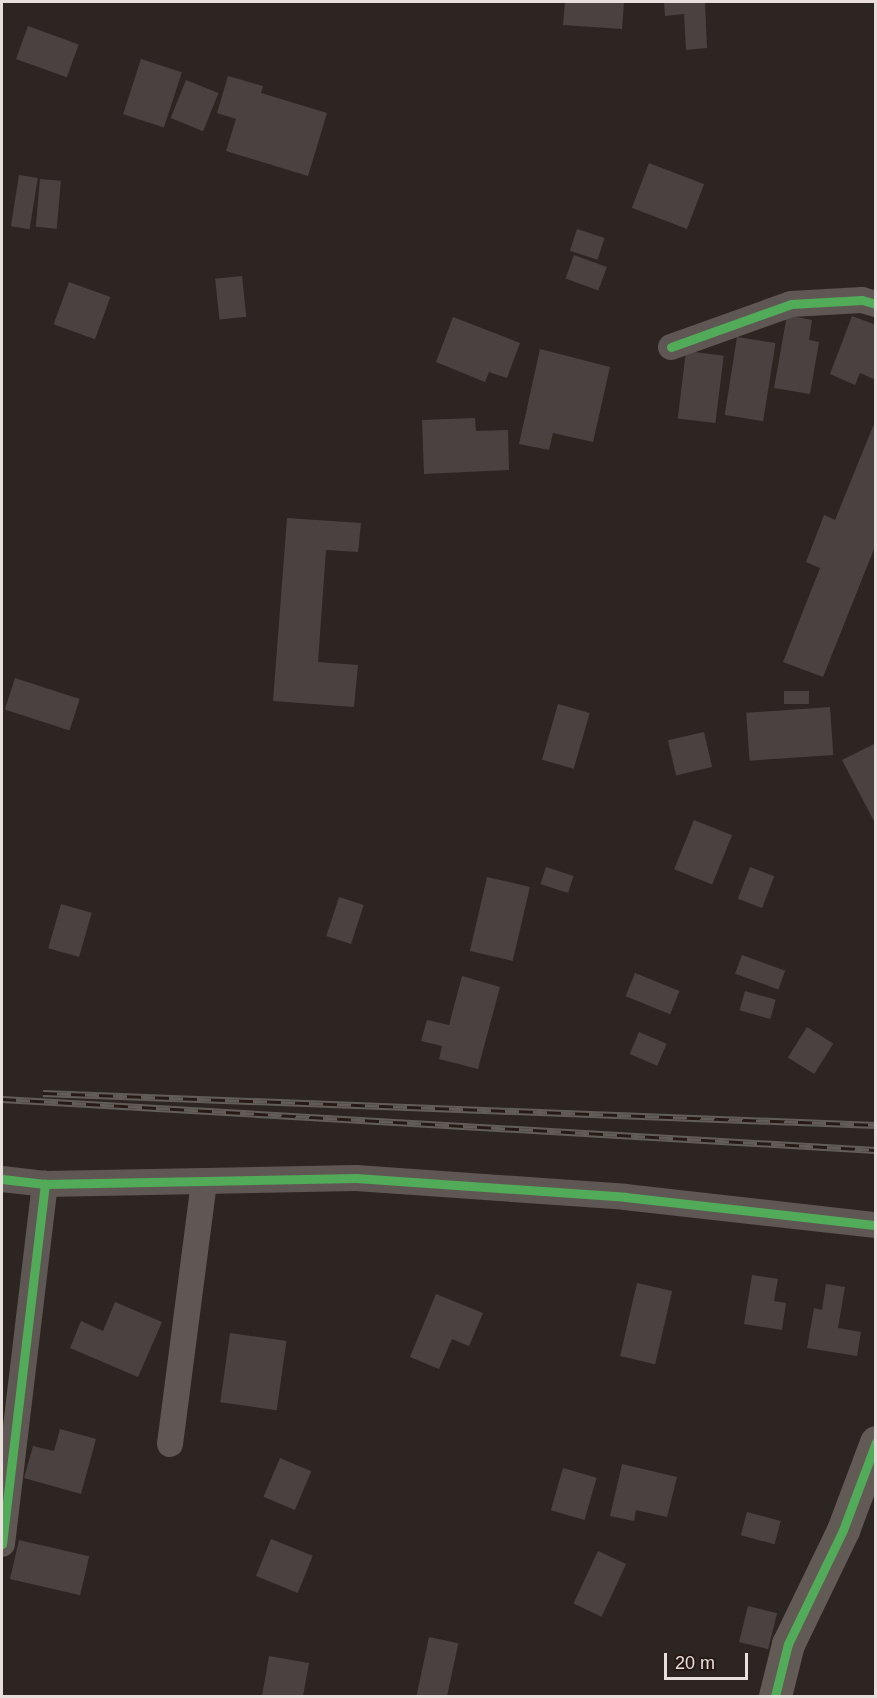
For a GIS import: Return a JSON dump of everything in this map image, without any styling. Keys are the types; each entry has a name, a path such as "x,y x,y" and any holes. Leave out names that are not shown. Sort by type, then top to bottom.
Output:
{"street":[{"path":"671,346 791,304 862,300 876,304"},
{"path":"2,1179 45,1184 356,1178 625,1197 876,1225"},
{"path":"170,1444 204,1181"},
{"path":"2,1544 45,1184"},
{"path":"775,1696 788,1644 843,1530 876,1442"}],"building":[{"path":"565,2 624,2 622,29 563,25"},
{"path":"664,2 705,2 707,48 686,50 684,14 665,16"},
{"path":"28,26 79,44 67,77 16,59"},
{"path":"141,59 182,72 164,127 123,114"},
{"path":"228,76 263,86 261,93 327,113 308,176 226,151 236,119 217,113"},
{"path":"186,80 218,93 203,131 171,118"},
{"path":"649,163 704,184 687,229 632,208"},
{"path":"19,175 38,178 30,229 11,226"},
{"path":"40,179 61,181 57,229 36,227"},
{"path":"577,229 605,238 597,260 570,251"},
{"path":"574,255 607,267 598,290 565,278"},
{"path":"242,276 246,317 219,320 215,279"},
{"path":"69,282 110,297 95,339 54,324"},
{"path":"787,315 812,320 809,340 819,342 810,394 774,388"},
{"path":"852,316 876,325 876,380 860,373 855,385 830,374"},
{"path":"453,317 520,343 507,378 489,372 485,382 436,362"},
{"path":"737,337 776,343 763,421 725,415"},
{"path":"540,349 610,367 593,442 553,433 549,450 519,444"},
{"path":"686,351 724,356 715,423 678,418"},
{"path":"475,418 476,431 508,430 509,470 424,474 422,420"},
{"path":"874,424 876,544 823,677 783,662 820,568 806,562 824,515 835,520"},
{"path":"287,518 361,523 358,552 326,550 318,662 358,665 354,707 273,701"},
{"path":"15,678 80,699 69,730 5,709"},
{"path":"784,691 809,691 809,704 784,704"},
{"path":"558,704 590,713 574,769 542,760"},
{"path":"830,707 833,755 750,761 746,713"},
{"path":"704,732 712,767 676,775 668,740"},
{"path":"876,743 876,825 842,760"},
{"path":"694,820 732,835 712,884 674,869"},
{"path":"546,867 574,876 568,893 540,884"},
{"path":"750,867 774,876 762,908 738,899"},
{"path":"487,877 530,887 513,961 470,951"},
{"path":"339,897 364,905 351,944 326,936"},
{"path":"61,904 92,913 79,957 48,948"},
{"path":"742,955 785,971 778,990 735,974"},
{"path":"635,973 680,991 670,1014 626,996"},
{"path":"462,976 500,987 478,1069 439,1059 442,1046 421,1041 427,1020 449,1025"},
{"path":"745,991 776,1000 770,1019 739,1010"},
{"path":"807,1027 833,1043 814,1074 788,1058"},
{"path":"639,1032 667,1044 657,1066 630,1054"},
{"path":"752,1275 778,1279 774,1301 786,1303 782,1330 744,1324"},
{"path":"637,1283 672,1291 655,1364 620,1356"},
{"path":"826,1284 845,1287 838,1328 861,1332 857,1356 807,1348 814,1308 822,1310"},
{"path":"436,1294 483,1313 469,1346 452,1339 439,1369 410,1357"},
{"path":"115,1302 162,1322 138,1377 70,1348 81,1321 103,1331"},
{"path":"230,1333 286,1341 277,1410 220,1402"},
{"path":"60,1429 96,1439 81,1494 24,1478 33,1446 54,1451"},
{"path":"280,1458 311,1471 295,1510 264,1497"},
{"path":"622,1464 677,1477 667,1517 636,1510 634,1521 610,1516"},
{"path":"563,1468 597,1478 585,1520 551,1510"},
{"path":"747,1512 781,1521 775,1544 741,1535"},
{"path":"271,1539 313,1556 298,1593 256,1576"},
{"path":"19,1540 89,1556 80,1595 10,1579"},
{"path":"598,1551 626,1564 602,1617 573,1604"},
{"path":"748,1606 777,1613 768,1649 739,1642"},
{"path":"429,1637 458,1643 447,1696 417,1696"},
{"path":"269,1656 309,1663 303,1696 262,1696"}],"railway":[{"path":"43,1093 876,1125"},
{"path":"2,1099 876,1150"}],"cycle path":[{"path":"671,347 791,304 862,300 876,304"},
{"path":"2,1179 45,1184 356,1178 625,1197 876,1225"},
{"path":"2,1544 45,1184"},
{"path":"775,1696 788,1644 843,1530 876,1442"}]}
